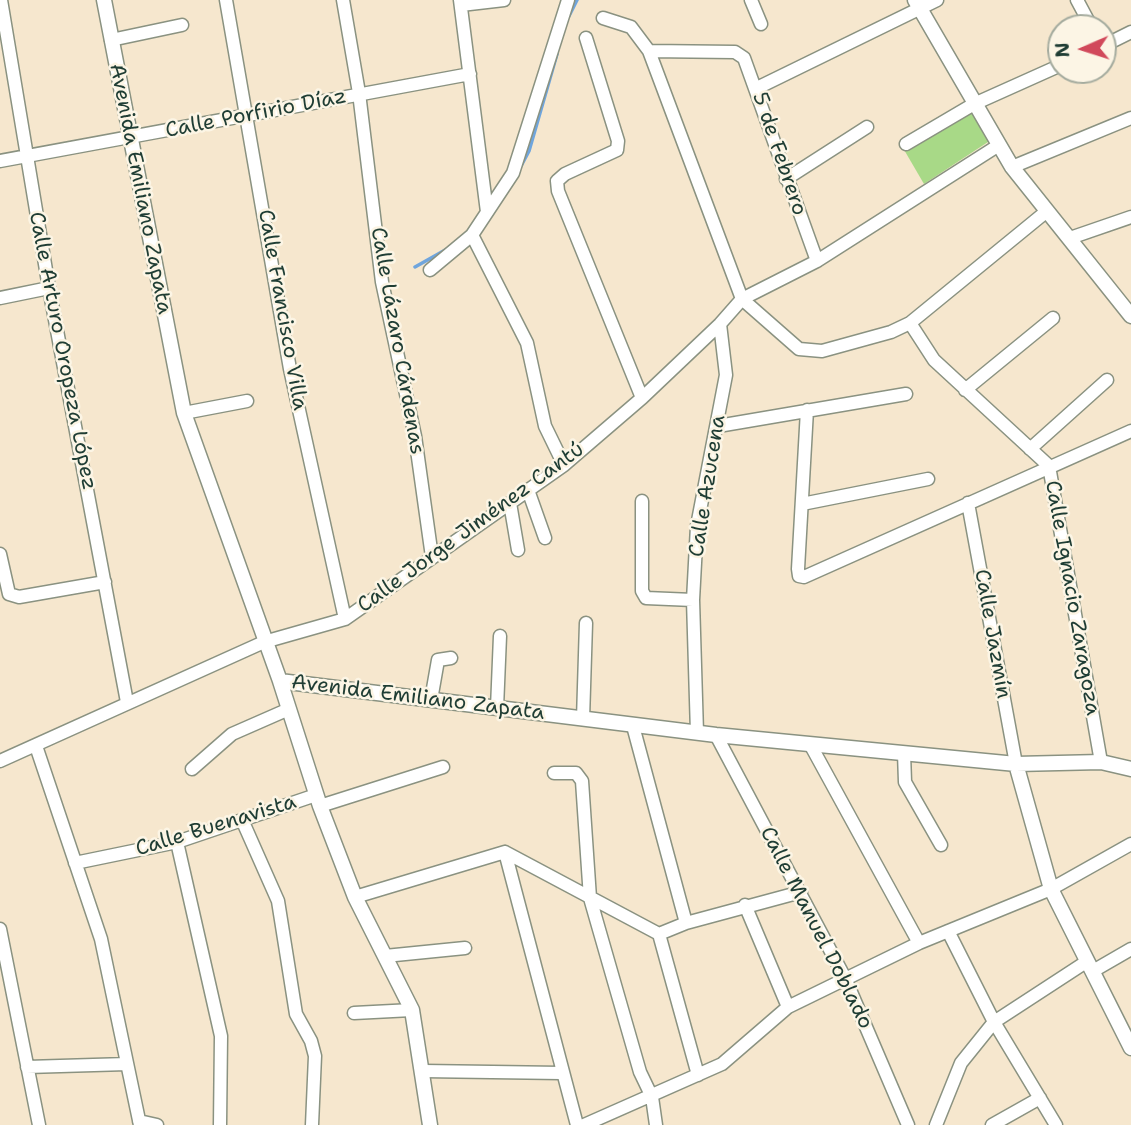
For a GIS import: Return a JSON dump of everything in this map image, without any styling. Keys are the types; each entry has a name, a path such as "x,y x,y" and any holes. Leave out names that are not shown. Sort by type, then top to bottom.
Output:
{"street":[{"name":"Calle Arturo Oropeza López","path":"1,0 49,288 127,702"},
{"name":"Avenida Emiliano Zapata","path":"104,0 184,413 280,681 716,735 1016,764 1101,762 1131,769"},
{"name":"Calle Francisco Villa","path":"226,0 290,369 345,618"},
{"name":"Calle Lázaro Cárdenas","path":"343,0 359,93 382,282 415,436 432,557"},
{"path":"487,212 461,2 504,0"},
{"path":"430,270 473,237 513,173 568,0"},
{"path":"751,0 761,24"},
{"path":"757,88 918,4 937,0"},
{"path":"918,4 1012,167 1131,316"},
{"path":"603,18 631,27 649,51 742,299 799,349 811,351 891,332 910,323 1047,211"},
{"path":"111,40 182,25"},
{"path":"586,38 618,141 617,150 565,174 557,181 558,191 642,398"},
{"name":"5 de Febrero","path":"649,51 735,52 747,62 817,261"},
{"path":"906,144 974,104 1047,71"},
{"name":"Calle Porfirio Díaz","path":"0,161 470,74"},
{"path":"1012,167 1131,118"},
{"path":"786,179 867,127"},
{"name":"Calle Jorge Jiménez Cantú","path":"0,761 264,642 345,618 564,466 642,398 720,324 742,299 817,261 999,145"},
{"path":"1069,238 1131,217"},
{"path":"473,237 527,343 545,426 564,466"},
{"path":"0,298 49,288"},
{"path":"965,390 1053,318"},
{"name":"Calle Ignacio Zaragoza","path":"910,323 934,360 1049,466 1101,762"},
{"name":"Calle Azucena","path":"697,733 693,600 697,526 726,375 720,324"},
{"path":"1030,449 1107,380"},
{"path":"718,426 906,394"},
{"path":"184,413 247,401"},
{"path":"807,411 798,569 799,576 804,577 1131,431"},
{"path":"802,504 928,479"},
{"path":"528,490 545,538"},
{"path":"642,501 642,591 646,598 693,600"},
{"path":"510,503 518,550"},
{"name":"Calle Jazmín","path":"968,503 1016,764"},
{"path":"0,554 9,594 19,597 105,582"},
{"path":"583,719 586,623"},
{"path":"496,708 500,636"},
{"path":"431,700 437,662 451,658"},
{"path":"280,681 318,800 355,897 412,1010 430,1125"},
{"path":"192,769 232,734 289,709"},
{"path":"633,726 686,923"},
{"name":"Calle Manuel Doblado","path":"716,735 845,978 908,1125"},
{"path":"810,744 919,943"},
{"path":"36,746 101,939 140,1123 157,1125"},
{"path":"904,753 905,782 942,845"},
{"path":"1016,764 1051,889 1131,1047"},
{"name":"Calle Buenavista","path":"75,863 177,842 318,800 443,767"},
{"path":"554,773 576,773 582,781 590,898 640,1072 653,1097 656,1125"},
{"path":"243,822 276,894 296,1014 311,1041 315,1056 312,1125"},
{"path":"177,842 220,1036 220,1125"},
{"path":"584,1125 653,1097 659,1091 722,1064 788,1007 919,943 1051,889 1131,844"},
{"path":"355,897 505,852 659,934 698,1075"},
{"path":"505,852 561,1073 577,1125"},
{"path":"659,934 745,905 801,892"},
{"path":"745,905 788,1007"},
{"path":"0,929 39,1125"},
{"path":"948,931 994,1022 1056,1125"},
{"path":"385,956 465,948"},
{"path":"936,1125 961,1062 994,1022 1090,966 1131,949"},
{"path":"354,1013 412,1010"},
{"path":"27,1068 127,1064"},
{"path":"423,1072 561,1073"},
{"path":"992,1125 1040,1098"}],"green space":[{"path":"973,112 991,140 924,184 903,148"}],"waterway":[{"path":"569,16 577,0"},
{"path":"521,166 529,151 557,54"},
{"path":"415,267 447,249"}]}
